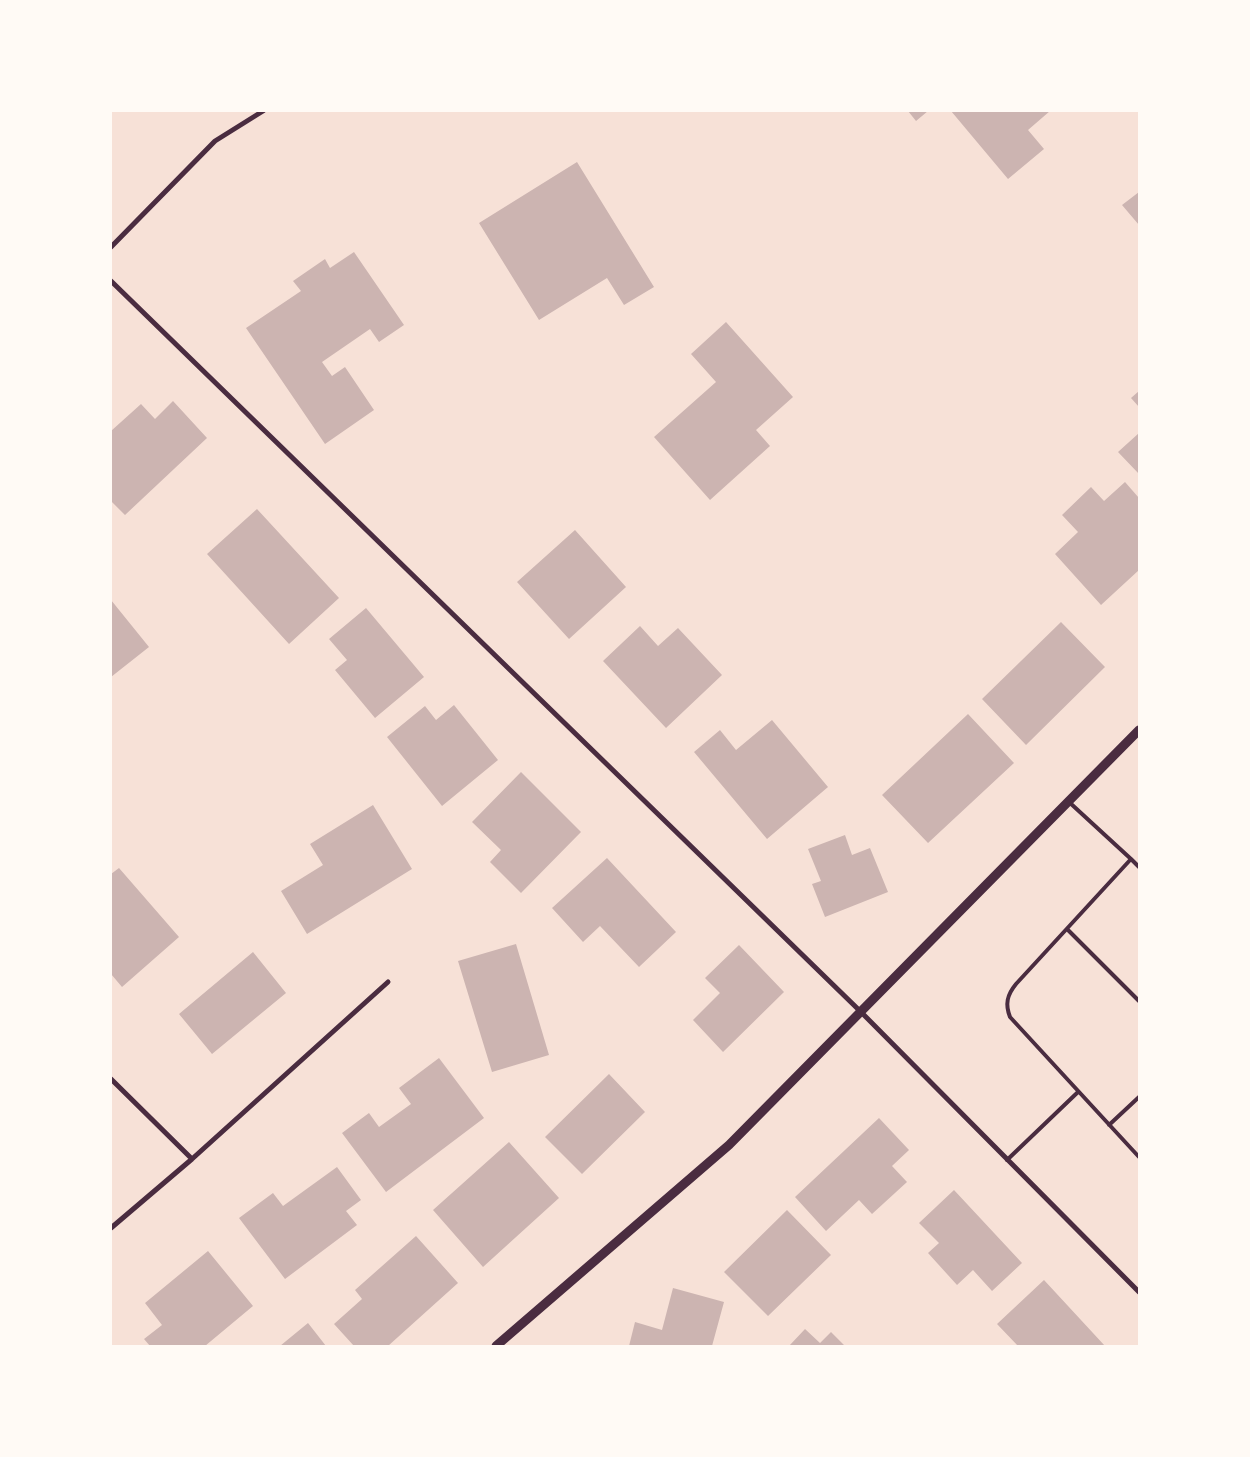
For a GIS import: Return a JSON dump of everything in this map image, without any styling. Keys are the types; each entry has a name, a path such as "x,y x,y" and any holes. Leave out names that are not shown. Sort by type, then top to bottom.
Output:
{"street":[{"path":"111,247 215,141 263,111"},
{"path":"111,281 860,1011 1139,1292"},
{"path":"496,1346 729,1145 1139,730"},
{"path":"111,1228 192,1159 388,982"},
{"path":"111,1079 192,1159"}],"lane":[{"path":"1068,801 1139,866"},
{"path":"1131,859 1016,984 1006,1000 1010,1017 1139,1157"},
{"path":"1067,929 1139,1001"},
{"path":"1007,1160 1078,1092"},
{"path":"1109,1125 1139,1097"}],"building":[{"path":"908,111 928,111 916,121"},
{"path":"951,111 1050,111 1028,130 1044,149 1008,179"},
{"path":"577,162 654,287 624,305 607,278 539,320 479,223"},
{"path":"1139,192 1139,225 1122,205"},
{"path":"354,252 404,325 379,342 370,329 322,362 332,376 345,367 374,410 325,444 246,328 301,291 293,281 325,259 330,268"},
{"path":"726,322 793,397 756,430 770,446 710,500 654,437 716,382 691,354"},
{"path":"1139,391 1139,407 1131,398"},
{"path":"173,401 207,438 125,515 111,501 111,431 141,404 155,419"},
{"path":"1139,433 1139,474 1118,452"},
{"path":"1125,482 1139,498 1139,570 1101,605 1055,554 1078,532 1062,515 1091,487 1104,501"},
{"path":"257,509 339,598 289,644 207,554"},
{"path":"575,530 626,587 569,639 517,582"},
{"path":"111,600 149,647 111,677"},
{"path":"366,608 424,677 375,718 335,670 347,660 329,639"},
{"path":"1061,622 1105,667 1026,745 982,699"},
{"path":"640,626 658,646 678,628 722,675 666,728 603,661"},
{"path":"454,705 498,760 442,806 387,737 425,706 436,720"},
{"path":"968,714 1014,763 928,843 882,795"},
{"path":"772,720 828,787 767,839 694,752 720,730 736,750"},
{"path":"521,772 581,832 521,893 490,862 501,850 472,822"},
{"path":"373,805 412,869 307,934 281,891 323,865 310,844"},
{"path":"845,835 852,855 870,848 888,892 825,917 812,884 821,881 808,849"},
{"path":"607,858 676,932 639,967 600,926 583,942 552,908"},
{"path":"119,868 179,937 122,987 111,974 111,874"},
{"path":"516,944 549,1055 492,1072 458,961"},
{"path":"739,945 784,992 723,1052 693,1020 720,993 705,978"},
{"path":"253,952 286,993 212,1054 179,1014"},
{"path":"439,1058 484,1118 386,1192 342,1133 369,1113 379,1127 411,1104 399,1088"},
{"path":"609,1074 645,1112 582,1174 545,1137"},
{"path":"879,1118 909,1150 892,1166 907,1182 872,1214 859,1200 826,1231 795,1197"},
{"path":"509,1142 559,1198 483,1267 433,1210"},
{"path":"337,1167 361,1200 346,1211 357,1225 285,1279 239,1218 273,1193 283,1206"},
{"path":"954,1190 1022,1263 992,1291 973,1270 957,1285 928,1253 939,1243 919,1223"},
{"path":"787,1210 831,1255 768,1316 724,1272"},
{"path":"416,1236 458,1283 388,1346 354,1346 334,1324 362,1299 355,1290"},
{"path":"208,1251 253,1306 205,1346 150,1346 144,1339 162,1325 145,1303"},
{"path":"1044,1280 1105,1346 1018,1346 997,1324"},
{"path":"673,1288 724,1302 712,1346 629,1346 635,1322 662,1330"},
{"path":"308,1323 326,1346 280,1346"},
{"path":"805,1329 820,1343 831,1332 845,1346 789,1346"}]}
